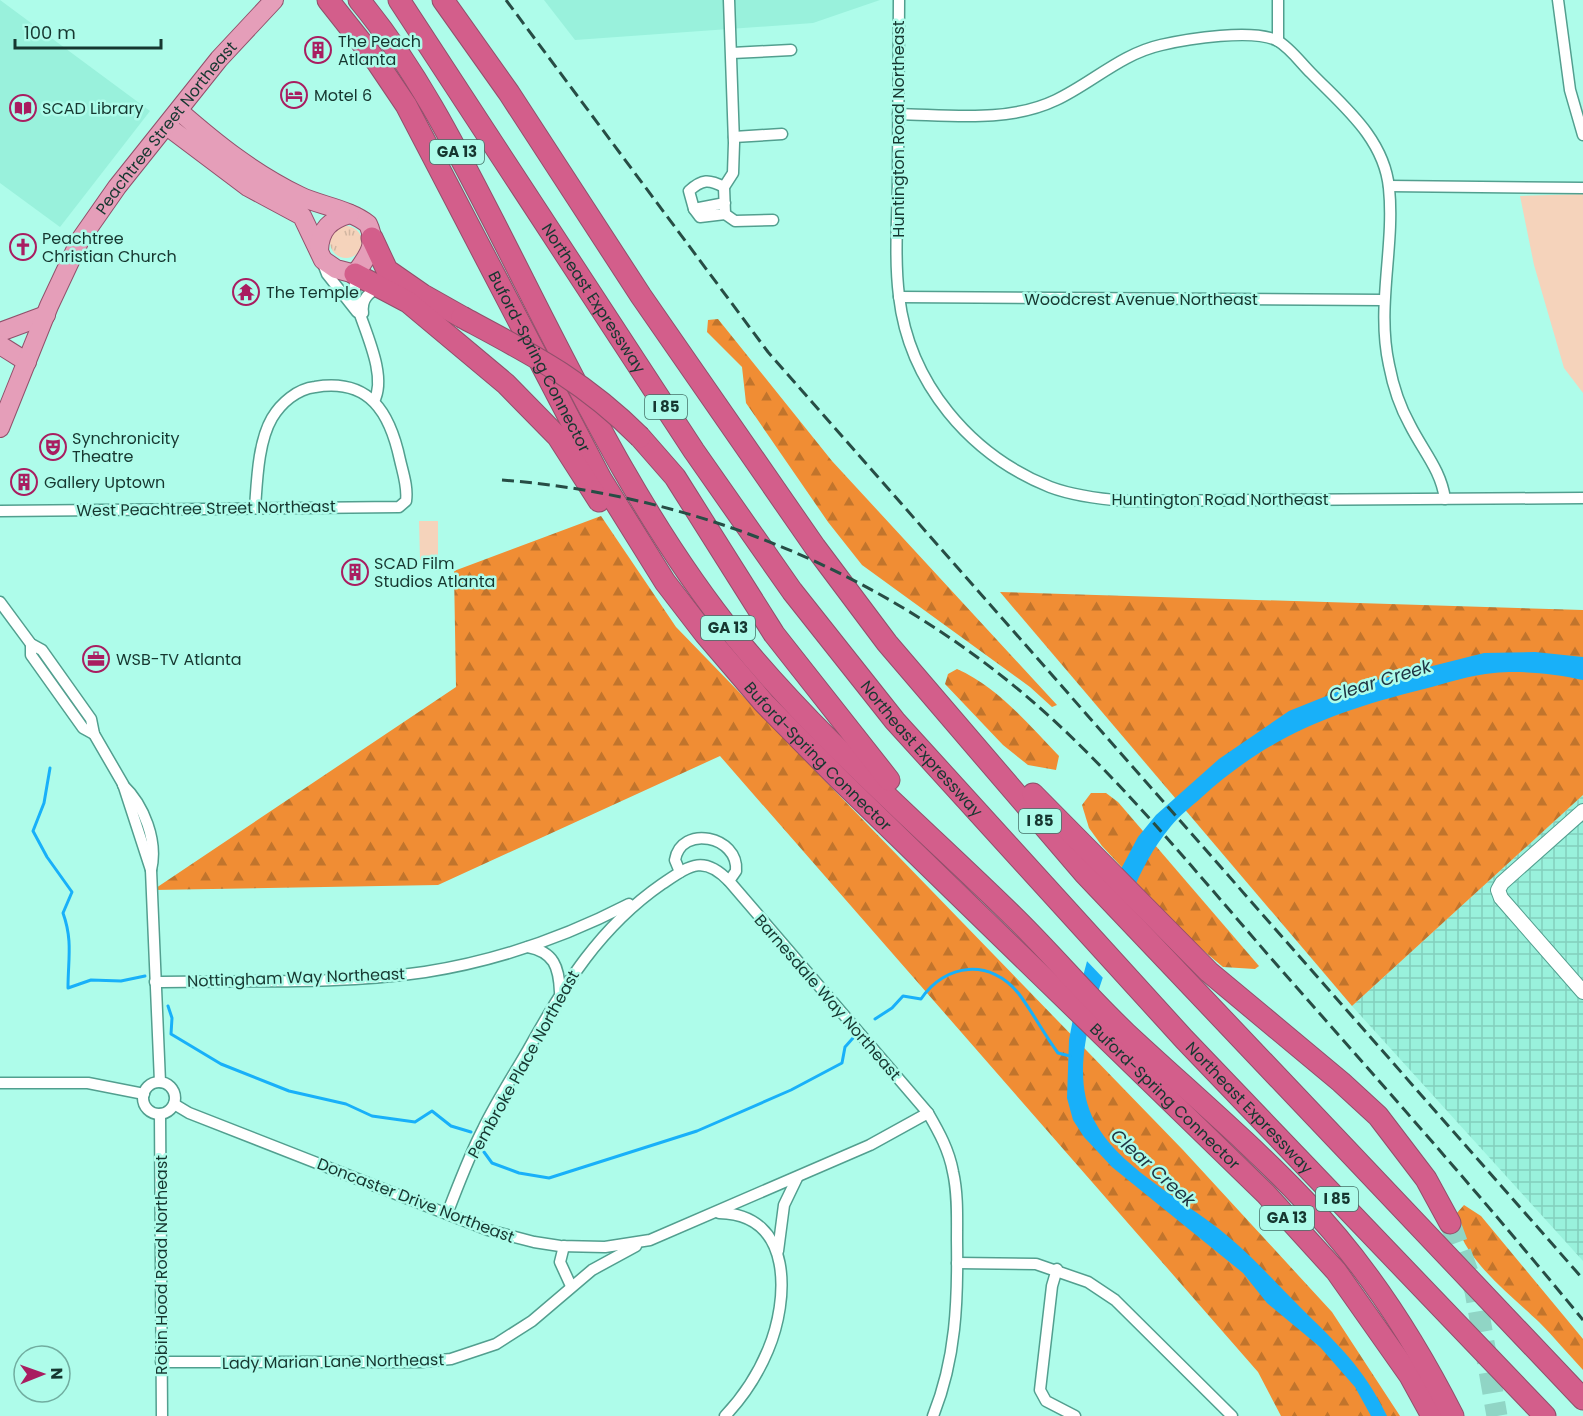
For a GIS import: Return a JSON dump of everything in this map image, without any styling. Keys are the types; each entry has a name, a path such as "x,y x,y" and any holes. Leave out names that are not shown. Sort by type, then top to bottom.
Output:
{"highway":[{"name":"Buford-Spring Connector","path":"328,0 377,62 406,105 601,479 665,582 705,634 765,703 837,777 1052,972 1266,1194 1336,1271 1386,1340 1432,1416"},
{"name":"Buford-Spring Connector","path":"359,0 397,49 441,122 629,479 679,563 766,672 820,729 984,889 1052,972"},
{"name":"Northeast Expressway","path":"399,0 694,451 792,591 895,721 1184,1039 1544,1416"},
{"name":"I 85","path":"443,0 509,93 641,296 815,547 887,643 996,770 1166,944 1254,1054 1583,1399"},
{"path":"459,0 498,54 509,93"},
{"path":"372,238 387,270 423,295 573,379 612,410 640,437 675,477 774,634 824,700 876,765 984,889"},
{"path":"355,274 382,286 408,302 535,411 558,437 628,546 665,582"},
{"path":"1166,944 1238,998 1341,1082 1378,1116 1426,1179 1450,1223"},
{"name":"Buford-Spring Connector","path":"1118,1038 1217,1116 1320,1218 1397,1318 1428,1367 1453,1416"}],"main road":[{"name":"Peachtree Street Northeast","path":"0,428 46,315 80,240 117,187 219,59 274,0"},
{"path":"167,126 248,187 302,216 320,254 330,266 355,274 370,253 372,238 368,224 350,214 308,200 250,170 179,111"},
{"path":"320,254 320,237 328,224 350,214"},
{"path":"0,332 46,315"},
{"path":"0,345 27,362"}],"street":[{"path":"729,0 734,137 733,172 724,187 725,208 735,221 773,220"},
{"name":"Huntington Road Northeast","path":"899,0 899,297 915,357 929,386 947,412 969,436 994,457 1021,474 1051,487 1089,498 1125,501 1583,498"},
{"path":"1278,0 1278,41"},
{"path":"1558,0 1570,90 1583,135"},
{"path":"898,114 992,115 1019,112 1057,99 1119,61 1158,46 1189,39 1251,36 1278,41 1363,127 1380,155 1389,186 1390,212 1383,300 1385,343 1394,386 1410,426 1439,474 1445,499"},
{"path":"732,53 791,50"},
{"path":"734,137 782,134"},
{"path":"724,187 711,180 699,182 688,191 694,209 725,208"},
{"path":"1389,186 1583,188"},
{"path":"320,254 327,274 365,325"},
{"path":"355,274 356,304 365,325"},
{"path":"255,508 265,437 272,418 281,405 294,394 310,387 327,385 344,386 374,401 378,393 365,325 363,301 370,292 382,286"},
{"name":"Woodcrest Avenue Northeast","path":"899,297 1383,300"},
{"name":"West Peachtree Street Northeast","path":"0,511 399,507 406,497 392,425 374,401"},
{"path":"0,602 31,644 42,650 91,719 94,734 123,784 151,870 160,1082"},
{"path":"1583,811 1499,887 1501,898 1583,992"},
{"path":"680,872 675,860 680,848 693,839 710,838 725,845 735,858 736,871 729,882"},
{"name":"Barnesdale Way Northeast","path":"640,899 693,866 706,865 718,871 928,1113 944,1142 953,1172 957,1263 957,1310 952,1350 933,1416"},
{"name":"Nottingham Way Northeast","path":"155,982 390,976 458,966 528,947 640,899"},
{"name":"Pembroke Place Northeast","path":"447,1214 483,1129 560,993 595,944 640,899"},
{"path":"528,947 542,950 551,956 560,978 560,993"},
{"path":"160,1082 171,1088 175,1096 174,1104 168,1111 160,1114 148,1110 144,1103 144,1094 150,1086 160,1082"},
{"path":"0,1083 88,1083 144,1094"},
{"name":"Doncaster Drive Northeast","path":"174,1104 189,1113 508,1236 564,1246 605,1247 650,1240 870,1145 928,1113"},
{"name":"Robin Hood Road Northeast","path":"160,1114 162,1416"},
{"path":"725,1416 749,1386 769,1348 779,1305 778,1251 784,1205 797,1178"},
{"path":"716,1212 738,1215 755,1222 768,1234 778,1251"},
{"name":"Lady Marian Lane Northeast","path":"161,1362 421,1362 452,1359 481,1350 512,1335 609,1259 650,1240"},
{"path":"564,1246 560,1262 572,1286"},
{"path":"957,1263 1016,1262 1057,1269 1088,1282 1115,1300 1232,1416"},
{"path":"1057,1269 1052,1286 1040,1390 1046,1401 1075,1416"}],"shaded area":[{"path":"0,0 150,111 60,227 0,183"},
{"path":"544,0 880,0 813,23 575,40"},
{"path":"1583,795 1583,1261 1352,1006"}],"green space":[{"path":"1583,194 1583,393 1564,368 1534,265 1520,196"},
{"path":"346,226 357,231 362,242 357,253 346,258 335,253 330,242 335,231"},
{"path":"718,319 832,461 1057,705 1052,707 1030,687 862,565 828,522 746,403 742,367 707,332 708,320"},
{"path":"601,516 676,627 1183,1150 1332,1312 1400,1416 1281,1416 1258,1372 720,756 438,885 153,890 456,687 454,571"},
{"path":"419,521 438,521 438,560 420,560"},
{"path":"1000,592 1583,610 1583,795 1352,1006"},
{"path":"957,669 986,686 1024,720 1059,756 1056,770 1028,765 1003,745 945,684 948,674"},
{"path":"1091,793 1106,793 1118,802 1259,966 1255,969 1223,967 1186,936 1102,846 1089,828 1082,805"},
{"path":"1464,1205 1481,1216 1583,1339 1583,1370 1545,1328 1475,1259 1459,1229 1456,1214"}],"water":[{"name":"Clear Creek","path":"1535,652 1583,657 1583,680 1551,674 1505,672 1485,674 1392,697 1333,716 1306,728 1279,741 1227,775 1182,814 1158,843 1148,860 1130,898 1092,1012 1084,1050 1084,1087 1095,1122 1105,1137 1131,1165 1147,1178 1235,1242 1337,1344 1368,1383 1387,1416 1371,1416 1355,1387 1320,1347 1267,1303 1243,1273 1112,1167 1084,1137 1073,1120 1067,1098 1069,1040 1076,1003 1091,946 1121,869 1138,837 1156,815 1219,759 1289,711 1349,687 1484,653"}],"pier":[{"path":"1118,867 1129,907 1105,980 1084,958"}],"waterway":[{"path":"50,768 44,803 33,831 47,857 72,892 63,913 69,941 68,988 91,980 121,981 145,976"},
{"path":"875,1019 892,1008 903,996 921,999 942,978 955,972 982,970 1008,982 1019,994 1058,1053 1070,1056"},
{"path":"168,1006 172,1018 171,1034 221,1064 289,1091 346,1104 372,1116 415,1122 432,1111 451,1126 471,1132"},
{"path":"484,1152 492,1163 519,1173 549,1178 697,1131 791,1090 842,1063 845,1047 853,1038"}],"tunnel":[{"path":"1450,1223 1475,1291 1497,1416"}],"railway":[{"path":"506,0 768,352 1583,1279"},
{"path":"502,480 580,489 656,505 731,528 803,556 873,590 939,631 1003,677 1062,728 1145,814 1432,1141 1583,1320"}],"place":[{"name":"The Peach Atlanta","path":"318,50"},
{"name":"Motel 6","path":"294,95"},
{"name":"SCAD Library","path":"23,108"},
{"name":"Peachtree Christian Church","path":"23,247"},
{"name":"The Temple","path":"246,292"},
{"name":"Synchronicity Theatre","path":"53,447"},
{"name":"Gallery Uptown","path":"24,482"},
{"name":"SCAD Film Studios Atlanta","path":"355,572"},
{"name":"WSB-TV Atlanta","path":"96,659"}]}
